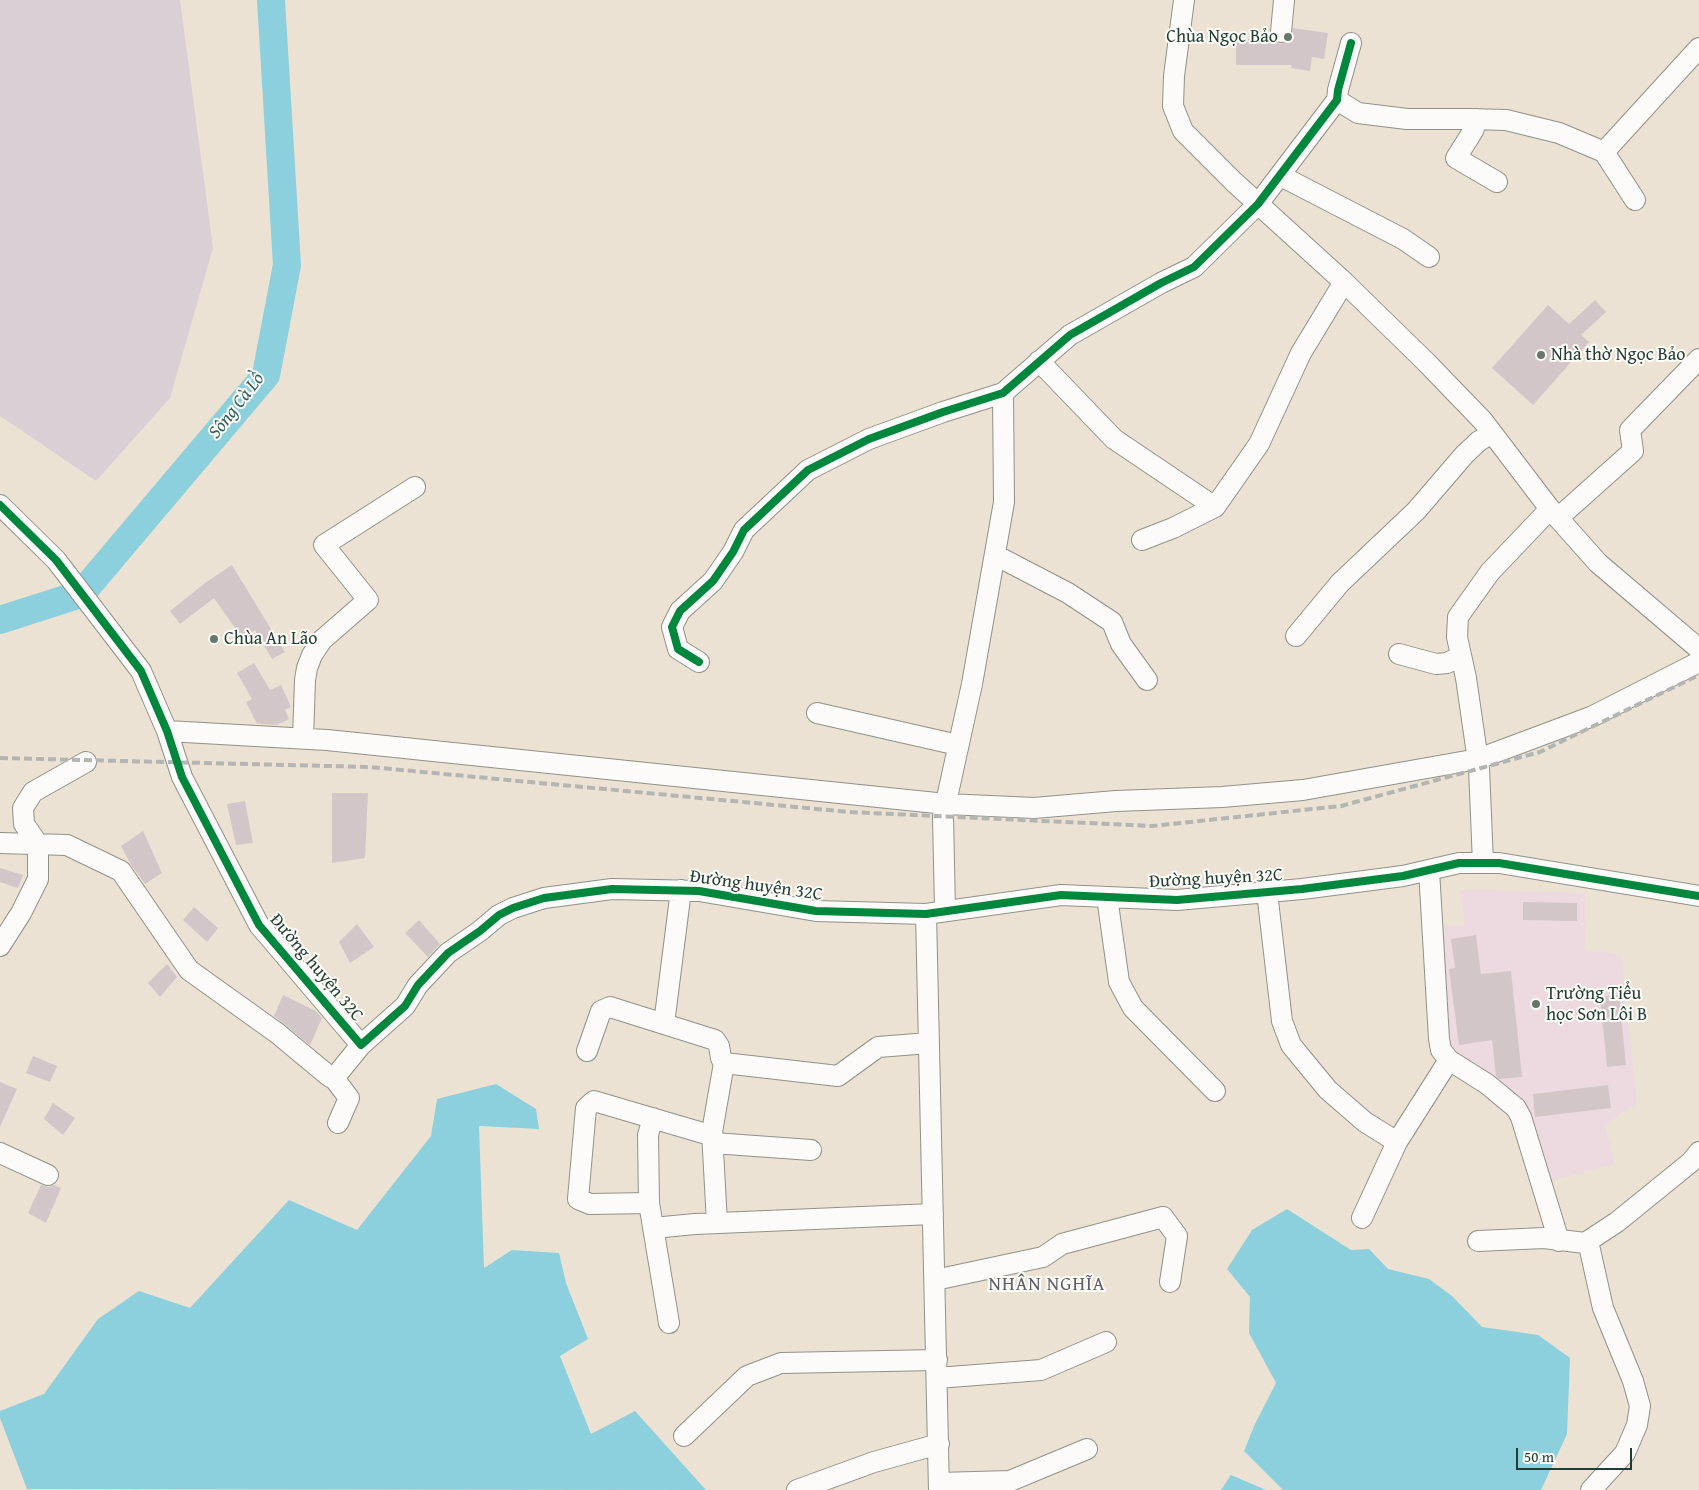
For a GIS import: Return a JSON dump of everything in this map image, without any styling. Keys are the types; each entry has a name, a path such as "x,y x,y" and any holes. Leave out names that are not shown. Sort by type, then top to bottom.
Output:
{"street":[{"path":"1184,0 1174,76 1173,106 1183,131 1234,182 1344,282 1483,421 1554,513 1598,563 1699,649"},
{"path":"1282,32 1284,0"},
{"path":"699,662 678,649 672,627 680,611 712,582 733,552 744,530 808,470 869,439 1002,393 1070,335 1194,267 1258,204 1337,100 1351,43"},
{"path":"1604,152 1699,48"},
{"path":"1337,100 1358,113 1408,119 1506,120 1559,133 1604,152 1635,200"},
{"path":"1476,119 1469,138 1456,158 1498,182"},
{"path":"1281,176 1403,239 1429,257"},
{"path":"1142,540 1173,528 1215,507 1259,444 1301,353 1344,282"},
{"path":"1483,863 1478,759 1466,678 1457,637 1458,617 1490,572 1554,513 1633,451 1630,430 1699,359"},
{"path":"1039,362 1114,439 1215,507"},
{"path":"1002,393 1004,502 972,684 943,816 936,913 929,1043 939,1486 1010,1482 1086,1449"},
{"path":"1296,636 1340,583 1416,511 1465,454 1479,441 1492,433"},
{"path":"303,738 305,680 312,655 322,640 368,600 324,545 415,487"},
{"name":"Đường huyện 32C","path":"0,506 56,560 141,671 167,731 182,777 259,925 361,1046 405,1006 418,985 448,953 480,931 498,915 544,898 612,888 699,891 816,911 936,913 1061,894 1177,900 1403,876 1459,863 1499,863 1699,896"},
{"path":"995,555 1068,593 1112,622 1122,644 1147,680"},
{"path":"1399,654 1436,664 1446,663 1461,656"},
{"path":"167,731 303,738 946,804 1034,808 1116,800 1222,797 1303,790 1478,759 1593,716 1699,662"},
{"path":"817,713 958,745"},
{"path":"0,946 21,913 38,879 38,844 24,824 23,808 32,792 86,762"},
{"path":"0,843 67,845 121,871 189,970 333,1077 349,1098 338,1123"},
{"path":"1429,870 1441,1050 1450,1060 1487,1084 1516,1108 1521,1117 1559,1241"},
{"path":"664,1024 681,890"},
{"path":"1266,892 1282,1021 1291,1045 1328,1090 1365,1122 1397,1142"},
{"path":"1107,897 1118,982 1134,1008 1215,1091"},
{"path":"586,1051 602,1011 610,1007 715,1040 719,1046 724,1063 713,1139 717,1223"},
{"path":"724,1063 838,1076 878,1048 929,1043"},
{"path":"333,1077 361,1046"},
{"path":"1362,1218 1397,1142 1450,1060"},
{"path":"649,1203 590,1204 578,1200 586,1108 594,1101 653,1118 713,1139 811,1150"},
{"path":"653,1118 648,1135 649,1203 669,1323"},
{"path":"1478,1241 1544,1238 1584,1243 1617,1222 1691,1162 1699,1152"},
{"path":"0,1153 48,1175"},
{"path":"653,1228 717,1223 933,1214"},
{"path":"935,1280 1043,1256 1062,1244 1163,1217 1177,1236 1170,1282"},
{"path":"1588,1241 1603,1308 1633,1381 1640,1406 1637,1425 1625,1452 1591,1490"},
{"path":"684,1436 747,1376 781,1363 937,1369 1041,1370 1106,1342"},
{"path":"797,1490 874,1462 939,1444"}],"shaded area":[{"path":"0,0 180,0 213,248 170,398 96,481 0,416"},
{"name":"Trường Tiểu học Sơn Lôi B","path":"1460,890 1585,893 1586,951 1607,952 1621,956 1637,1103 1605,1125 1615,1164 1550,1181 1523,1109 1451,1051 1440,925 1465,925"}],"water":[{"path":"496,1084 536,1109 539,1129 479,1126 484,1268 512,1250 559,1253 566,1283 588,1339 560,1356 591,1434 635,1411 706,1490 27,1489 0,1418 0,1411 44,1394 98,1319 139,1291 190,1308 289,1200 357,1230 431,1136 437,1099"},
{"path":"1287,1209 1351,1250 1369,1249 1388,1269 1429,1279 1452,1296 1482,1327 1538,1335 1570,1358 1567,1434 1541,1490 1283,1490 1244,1451 1255,1424 1276,1383 1249,1333 1250,1297 1227,1269 1252,1230"},
{"path":"1231,1475 1266,1490 1221,1490"}],"building":[{"path":"1293,28 1328,33 1324,59 1312,57 1310,71 1291,68 1292,65 1236,65 1236,39 1272,39 1279,44 1285,43 1291,38"},
{"name":"Nhà thờ Ngọc Bảo","path":"1595,300 1606,312 1581,335 1589,342 1533,405 1492,368 1548,305 1569,324"},
{"path":"232,565 285,652 272,659 255,630 242,638 214,598 180,624 170,611 205,583"},
{"path":"254,663 270,690 281,685 291,707 285,710 289,719 277,725 257,724 246,702 252,699 237,673"},
{"path":"332,793 368,793 365,858 332,863"},
{"path":"245,801 253,843 236,845 227,804"},
{"path":"143,831 162,873 145,884 121,846"},
{"path":"0,868 23,875 18,888 0,882"},
{"path":"1523,902 1577,903 1577,921 1523,920"},
{"path":"194,907 218,928 207,942 183,920"},
{"path":"419,920 440,944 428,957 405,933"},
{"path":"357,924 374,947 350,963 339,942"},
{"path":"1476,935 1481,974 1511,971 1522,1077 1499,1079 1496,1076 1492,1040 1459,1045 1449,969 1455,968 1451,939"},
{"path":"167,964 177,977 160,997 148,983"},
{"path":"283,995 316,1011 322,1018 310,1045 274,1016"},
{"path":"1619,995 1626,1065 1607,1067 1600,997"},
{"path":"33,1056 57,1066 50,1082 26,1073"},
{"path":"0,1082 17,1089 0,1127"},
{"path":"1608,1085 1611,1108 1535,1117 1533,1094"},
{"path":"53,1103 75,1118 63,1135 44,1119"},
{"path":"41,1185 49,1187 54,1185 61,1188 46,1223 28,1213"}],"waterway":[{"name":"Sông Cà Lồ","path":"0,620 81,594 266,375 287,265 271,0"}],"railway":[{"path":"0,758 370,767 849,812 1152,826 1341,806 1540,752 1699,675"}],"cycle path":[{"path":"699,662 678,649 672,627 680,611 713,581 733,552 744,530 808,470 869,439 943,412 1003,393 1070,335 1161,283 1194,267 1258,204 1337,100 1351,43"},
{"path":"0,505 56,560 141,671 167,731 182,777 259,925 361,1045 405,1006 418,985 448,953 499,915 513,908 544,898 612,889 699,891 816,911 926,914 1061,895 1177,900 1302,889 1403,876 1459,863 1499,863 1699,896"}],"place":[{"name":"Chùa Ngọc Bảo","path":"1288,37"},
{"name":"Nhà thờ Ngọc Bảo","path":"1541,355"},
{"name":"Chùa An Lão","path":"214,639"},
{"name":"Trường Tiểu học Sơn Lôi B","path":"1536,1004"}],"district":[{"name":"NHÂN NGHĨA","path":"1047,1285"}]}
